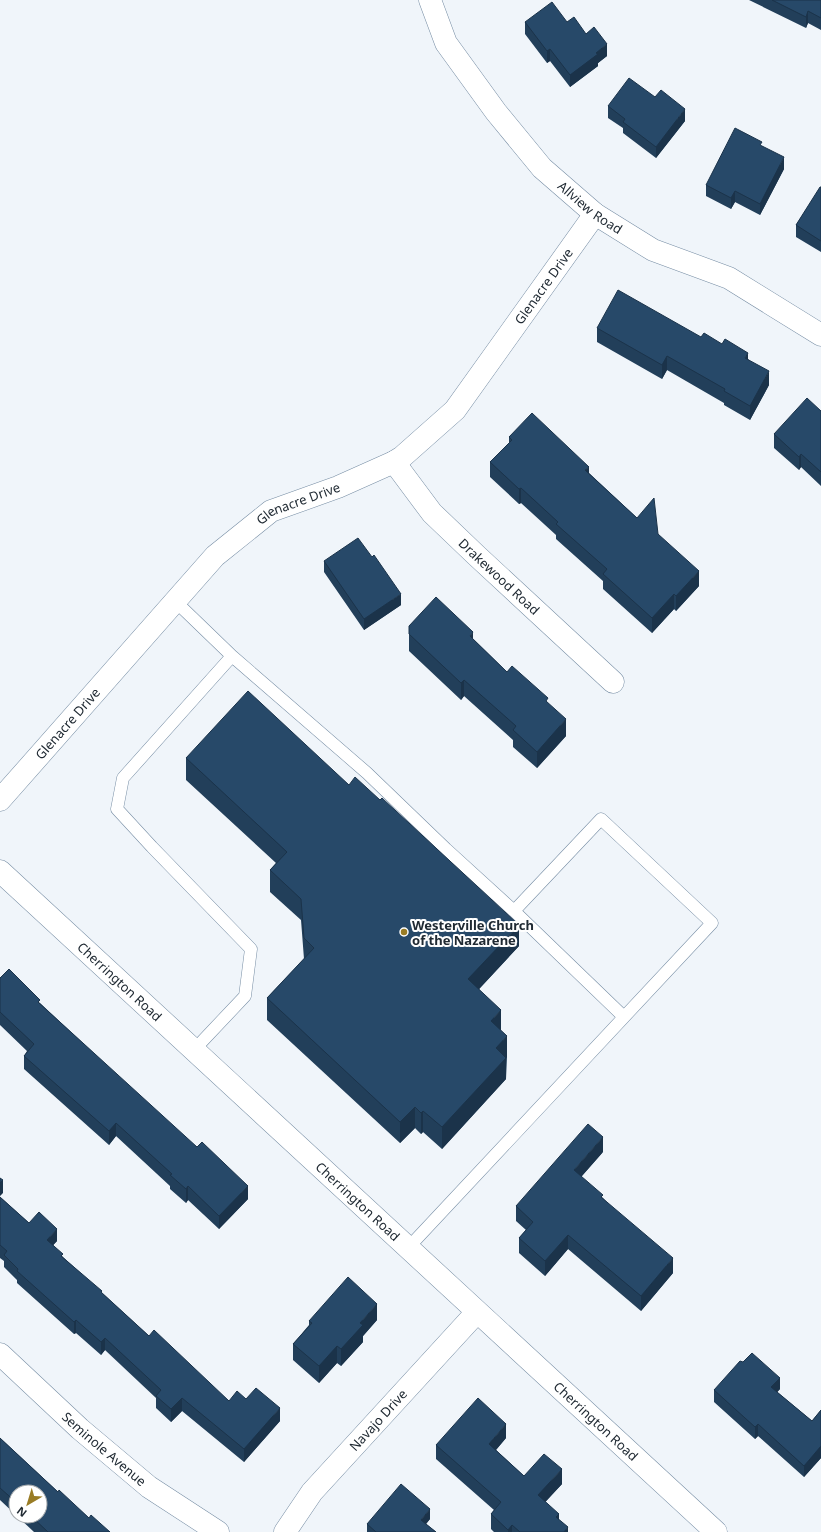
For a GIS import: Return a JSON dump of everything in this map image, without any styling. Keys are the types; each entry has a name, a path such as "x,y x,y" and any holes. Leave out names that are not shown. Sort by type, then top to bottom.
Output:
{"street":[{"name":"Allview Road","path":"430,0 446,43 496,112 542,168 595,214 652,250 729,278 821,335"},
{"name":"Glenacre Drive","path":"0,800 215,556 271,511 338,487 394,462 402,457 454,410 595,214"},
{"name":"Drakewood Road","path":"394,462 432,513 613,682"},
{"name":"Cherrington Road","path":"0,871 716,1532"},
{"name":"Navajo Drive","path":"284,1532 312,1492 477,1312"},
{"name":"Seminole Avenue","path":"0,1354 80,1429 150,1487 218,1532"}],"lane":[{"path":"175,601 232,656 367,773 624,1017"},
{"path":"194,1050 245,996 251,949 117,809 124,778 232,656"},
{"path":"408,1248 712,923 601,819 514,911"}],"building":[{"path":"772,0 821,0 821,18 808,11 806,17"},
{"path":"552,2 567,22 574,17 586,34 594,27 607,44 596,53 598,54 570,75 550,49 547,51 525,22"},
{"path":"629,78 655,97 661,90 685,109 656,147 623,122 625,119 608,106"},
{"path":"735,128 762,142 760,145 784,157 760,204 735,191 731,198 706,185"},
{"path":"821,187 821,241 796,225"},
{"path":"618,290 701,337 704,333 722,344 725,339 748,353 745,358 769,371 750,406 724,391 725,389 667,356 662,365 597,328"},
{"path":"807,398 821,411 821,472 801,454 799,457 774,434"},
{"path":"532,413 589,467 585,470 637,518 654,498 658,534 699,571 676,596 674,594 652,618 603,574 607,569 556,524 558,522 521,488 519,489 490,462 512,440 509,437"},
{"path":"358,538 372,557 374,555 401,594 364,619 324,561"},
{"path":"436,597 473,632 470,636 507,672 512,666 548,698 546,701 566,719 537,752 513,730 516,726 464,680 461,683 409,634 409,626"},
{"name":"Westerville Church of the Nazarene","path":"248,691 349,785 355,777 380,800 382,798 519,925 468,979 501,1010 491,1021 507,1036 496,1048 506,1058 442,1127 423,1111 421,1113 415,1107 400,1122 267,998 314,948 304,938 301,899 270,870 287,852 186,758"},
{"path":"9,969 40,1000 38,1002 197,1147 202,1142 248,1186 219,1216 188,1186 186,1189 170,1175 172,1174 116,1123 109,1131 24,1056 34,1044 0,1012 0,978"},
{"path":"588,1124 603,1137 574,1170 603,1195 601,1197 673,1258 641,1296 568,1235 545,1261 519,1238 533,1222 516,1206"},
{"path":"0,1197 29,1223 39,1212 57,1229 47,1240 63,1254 61,1256 102,1291 101,1292 149,1336 154,1330 229,1401 237,1391 246,1399 256,1388 280,1408 244,1449 182,1398 171,1409 156,1396 161,1390 105,1338 101,1342 76,1320 74,1322 17,1271 18,1269 4,1255 7,1251 0,1245"},
{"path":"348,1277 377,1304 360,1323 363,1325 341,1349 337,1346 319,1366 293,1344 312,1323 309,1321"},
{"path":"752,1353 780,1378 771,1387 812,1421 821,1410 821,1446 804,1466 758,1424 755,1427 714,1390 740,1361 743,1362"},
{"path":"478,1398 506,1424 489,1444 524,1476 544,1454 562,1469 538,1495 559,1514 556,1517 568,1527 564,1532 520,1532 512,1525 508,1530 491,1514 501,1502 436,1445"},
{"path":"0,1438 58,1492 59,1490 89,1518 91,1515 110,1532 48,1532 40,1524 48,1524 48,1484 8,1484 8,1495 0,1488"},
{"path":"401,1484 430,1509 421,1520 436,1532 376,1532 367,1524"}],"place":[{"name":"Westerville Church of the Nazarene","path":"404,932"}]}
